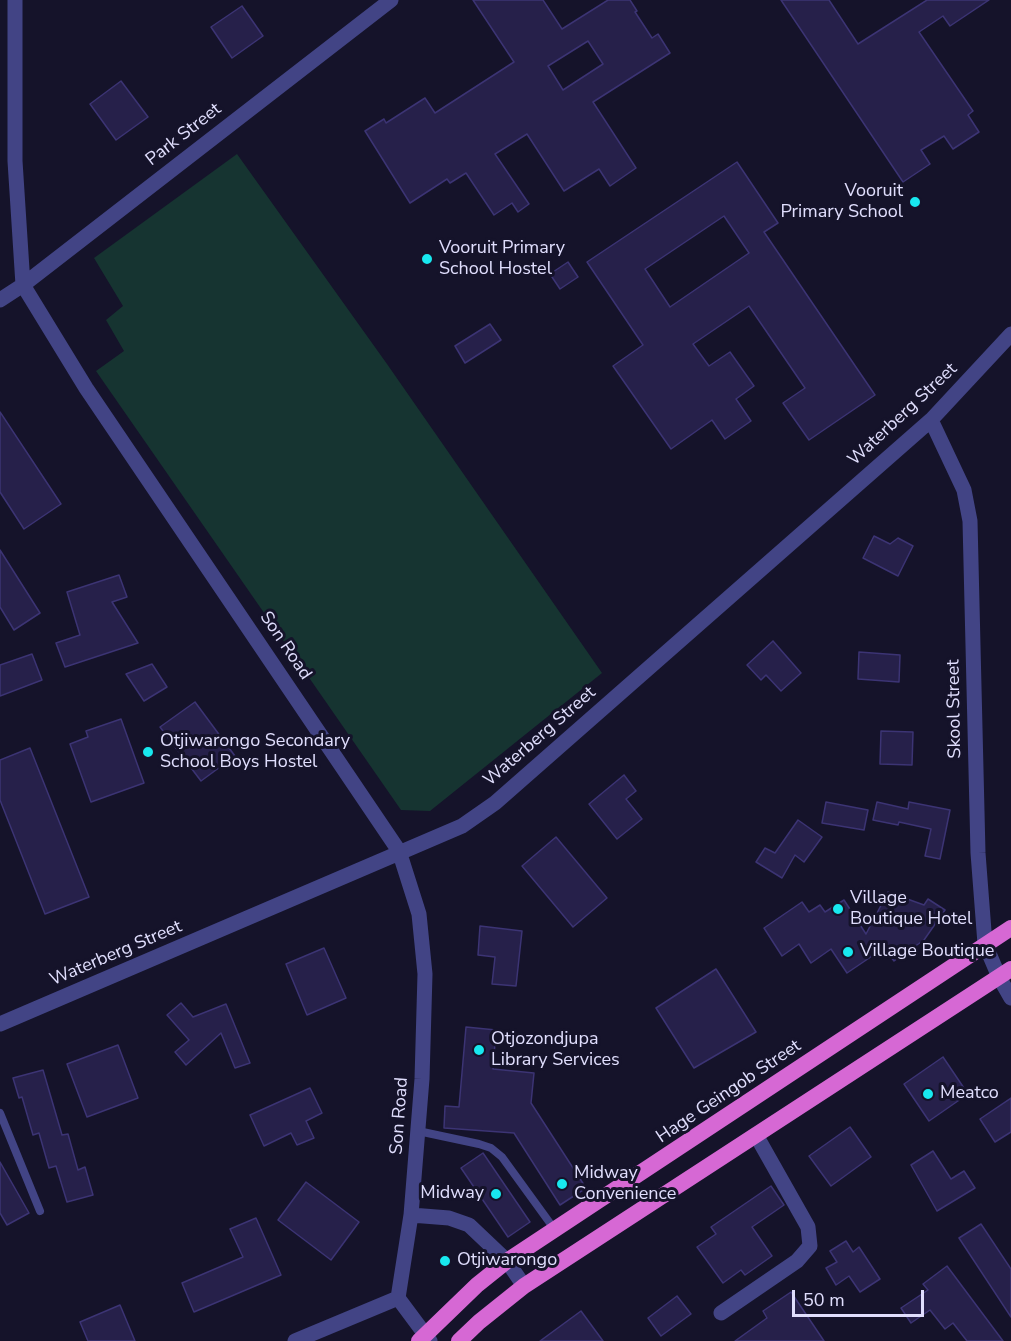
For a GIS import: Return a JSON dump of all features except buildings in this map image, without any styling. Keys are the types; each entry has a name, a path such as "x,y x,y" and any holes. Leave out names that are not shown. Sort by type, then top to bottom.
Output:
{"highway":[{"name":"Hage Geingob Street","path":"425,1339 477,1285 507,1261 1011,928"},
{"path":"459,1341 524,1286 1005,973"},
{"path":"582,1213 598,1238"}],"street":[{"name":"Son Road","path":"15,0 15,161 23,285 86,388 399,851 419,914 425,974 422,1079 411,1215 398,1298"},
{"name":"Park Street","path":"0,300 23,285 391,0"},
{"name":"Waterberg Street","path":"0,1024 462,825 495,802 932,420 1011,334"},
{"name":"Skool Street","path":"932,420 964,490 970,521 978,852 986,944 1005,973 1011,998"},
{"path":"721,1313 797,1261 810,1246 808,1227 756,1135"},
{"path":"411,1215 449,1218 469,1225 507,1261 524,1286"},
{"path":"295,1341 398,1298 425,1339"}],"lane":[{"path":"0,1113 40,1211"},
{"path":"418,1131 491,1148 502,1157 555,1231"}],"green space":[{"path":"237,154 387,364 602,673 430,811 401,810 96,371 124,351 106,320 123,306 94,258"}],"place":[{"name":"Vooruit Primary School","path":"915,202"},
{"name":"Vooruit Primary School Hostel","path":"427,259"},
{"name":"Otjiwarongo Secondary School Boys Hostel","path":"148,752"},
{"name":"Village Boutique Hotel","path":"838,909"},
{"name":"Village Boutique","path":"848,952"},
{"name":"Otjozondjupa Library Services","path":"479,1050"},
{"name":"Meatco","path":"928,1094"},
{"name":"Midway Convenience","path":"562,1184"},
{"name":"Midway","path":"496,1194"},
{"name":"Otjiwarongo","path":"445,1261"}]}
